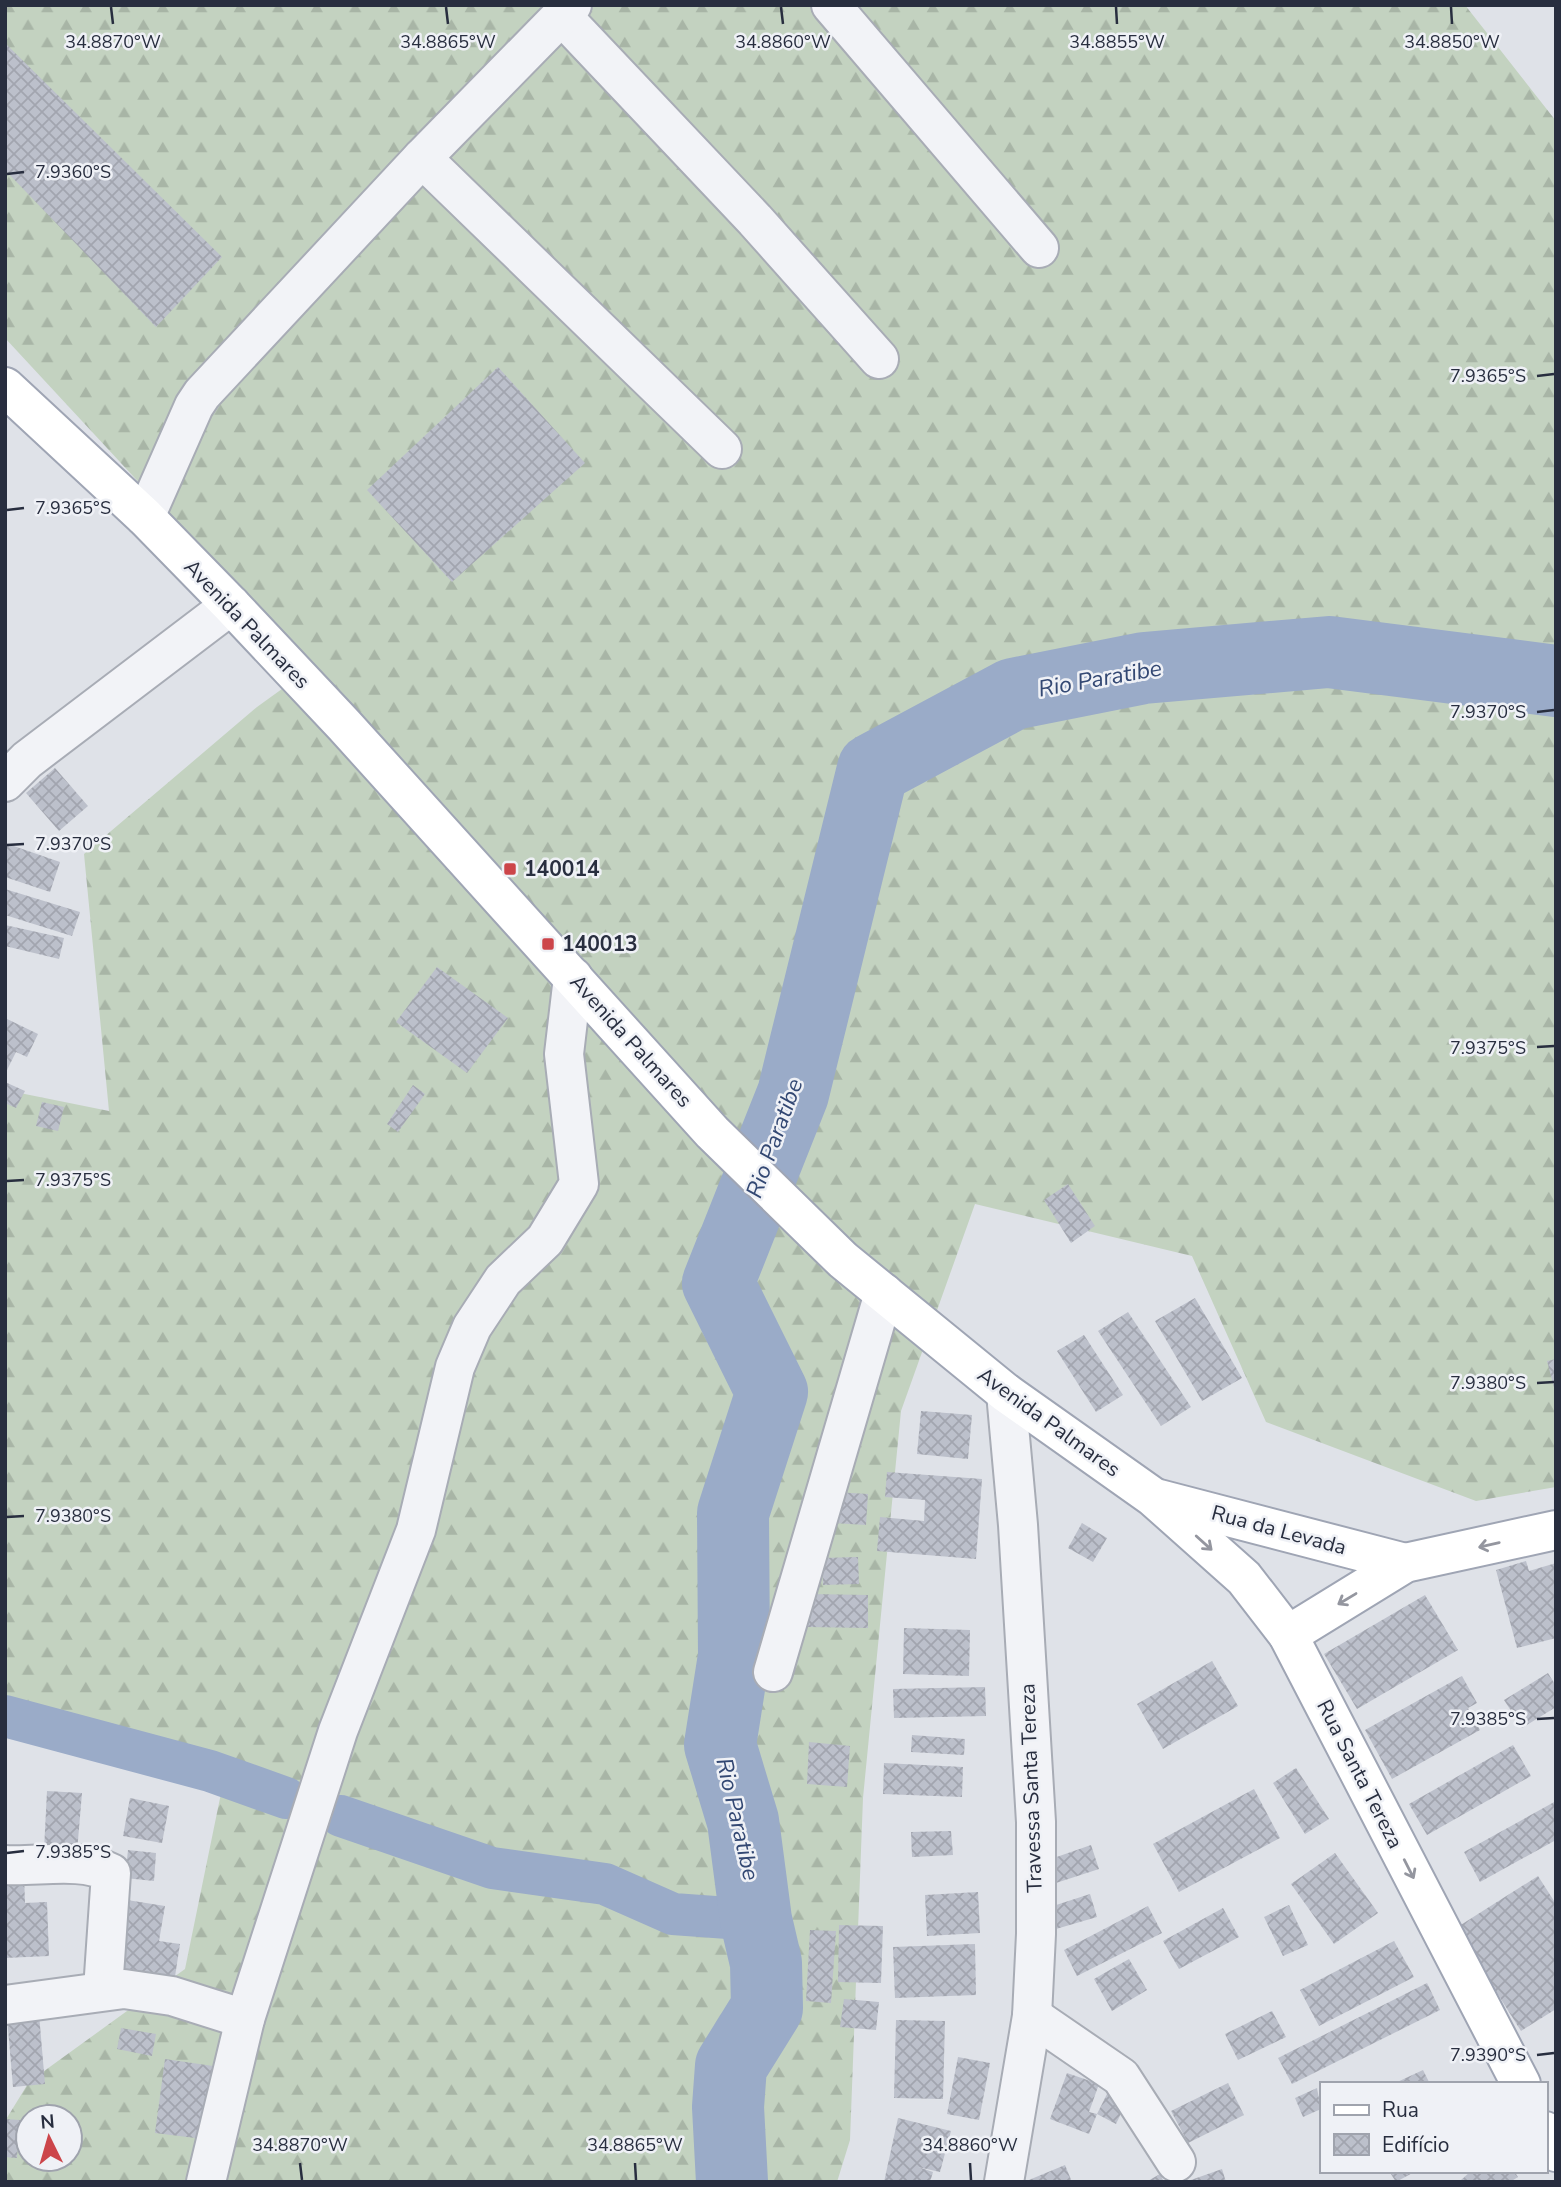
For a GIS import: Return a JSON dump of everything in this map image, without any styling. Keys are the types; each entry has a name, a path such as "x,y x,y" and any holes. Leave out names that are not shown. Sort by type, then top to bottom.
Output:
{"main road":[{"name":"Avenida Palmares","path":"5,387 145,517 231,606 344,724 730,1147 842,1260 1006,1393 1153,1497"},
{"name":"Rua da Levada","path":"1153,1497 1405,1563"},
{"name":"Rua Santa Tereza","path":"1153,1497 1244,1578 1288,1635 1520,2082"},
{"name":"Rua da Levada","path":"1288,1635 1405,1563 1556,1530"},
{"path":"1547,2136 1556,2152"}],"street":[{"path":"831,5 1039,248"},
{"path":"145,517 202,394 422,158 567,10 880,359"},
{"path":"422,158 722,449"},
{"path":"13,760 231,606"},
{"path":"206,2182 245,2019 338,1731 416,1530 455,1367 472,1326 503,1280 545,1240 579,1184 564,1054 573,977"},
{"path":"774,1672 884,1293"},
{"name":"Travessa Santa Tereza","path":"1004,2182 1032,2017 1036,1934 1036,1822 1018,1525 1006,1393"},
{"path":"5,1865 83,1864 97,1866 111,1873 103,1990"},
{"path":"5,2005 103,1990 172,1996 245,2019"},
{"path":"1032,2017 1121,2077 1176,2162"}],"green space":[{"path":"5,5 1465,5 1556,121 1556,1487 1476,1501 1266,1422 1192,1256 975,1204 901,1411 863,1798 850,2140 837,2182 5,2182 5,2121 14,2106 14,2173 84,2173 84,2103 16,2103 29,2082 185,1969 227,1764 5,1701 5,1090 109,1111 84,854 257,707 311,668 5,338"}],"building":[{"path":"5,43 222,257 156,327 5,170"},
{"path":"498,367 585,463 452,582 367,490"},
{"path":"55,768 88,806 59,831 26,793"},
{"path":"5,843 60,862 50,892 5,877"},
{"path":"5,889 80,912 72,936 5,915"},
{"path":"5,925 64,938 59,959 5,946"},
{"path":"437,967 508,1018 467,1073 396,1022"},
{"path":"5,1018 38,1034 27,1057 16,1052 5,1074"},
{"path":"5,1082 25,1091 16,1108 5,1103"},
{"path":"413,1085 425,1094 398,1132 387,1124"},
{"path":"42,1102 64,1107 58,1131 36,1126"},
{"path":"1068,1184 1095,1226 1071,1243 1044,1200"},
{"path":"1195,1298 1242,1378 1202,1401 1155,1321"},
{"path":"1128,1312 1191,1407 1161,1426 1098,1331"},
{"path":"1084,1335 1123,1395 1096,1412 1057,1351"},
{"path":"1556,1359 1556,1391 1555,1391 1547,1361"},
{"path":"921,1411 972,1415 968,1459 917,1454"},
{"path":"887,1472 982,1479 976,1559 877,1551 880,1517 924,1521 925,1500 885,1497"},
{"path":"835,1492 868,1494 866,1525 833,1523"},
{"path":"1082,1523 1107,1538 1093,1562 1068,1548"},
{"path":"858,1557 859,1584 823,1585 822,1558"},
{"path":"1526,1561 1529,1571 1556,1563 1556,1638 1517,1648 1496,1570"},
{"path":"809,1594 868,1595 868,1628 808,1627"},
{"path":"1425,1595 1458,1650 1357,1709 1324,1654"},
{"path":"904,1628 970,1630 969,1676 903,1674"},
{"path":"1212,1661 1238,1706 1163,1749 1137,1704"},
{"path":"1548,1673 1556,1686 1556,1707 1522,1728 1504,1700"},
{"path":"1462,1676 1477,1703 1468,1708 1480,1730 1392,1779 1365,1730"},
{"path":"985,1687 986,1716 894,1718 893,1689"},
{"path":"912,1735 965,1739 964,1755 911,1752"},
{"path":"809,1742 850,1746 847,1787 807,1784"},
{"path":"1513,1745 1531,1776 1427,1835 1409,1804"},
{"path":"884,1763 963,1767 962,1797 883,1794"},
{"path":"1296,1768 1329,1819 1305,1834 1273,1783"},
{"path":"1254,1789 1280,1838 1179,1892 1153,1844"},
{"path":"47,1791 82,1793 77,1852 44,1850"},
{"path":"130,1798 169,1806 162,1843 123,1836"},
{"path":"1556,1801 1556,1840 1480,1882 1464,1852"},
{"path":"951,1831 953,1855 912,1857 911,1832"},
{"path":"1091,1845 1099,1869 1056,1883 1048,1860"},
{"path":"128,1850 156,1853 154,1881 125,1878"},
{"path":"1335,1853 1378,1913 1334,1944 1291,1884"},
{"path":"5,1874 24,1874 25,1903 47,1902 49,1956 5,1958"},
{"path":"1538,1876 1556,1904 1556,2009 1521,2031 1456,1928"},
{"path":"978,1892 980,1933 927,1936 925,1895"},
{"path":"1090,1894 1097,1917 1056,1929 1050,1907"},
{"path":"127,1900 165,1906 159,1941 180,1944 174,1983 115,1974"},
{"path":"1289,1905 1308,1945 1283,1956 1264,1917"},
{"path":"1148,1906 1162,1933 1077,1976 1064,1950"},
{"path":"1223,1908 1239,1937 1179,1969 1163,1941"},
{"path":"839,1925 883,1926 881,1983 838,1982"},
{"path":"810,1930 836,1931 831,2003 806,2001"},
{"path":"1394,1941 1414,1977 1319,2026 1300,1990"},
{"path":"975,1944 976,1995 895,1998 893,1947"},
{"path":"1129,1959 1147,1990 1112,2011 1094,1979"},
{"path":"1427,1983 1440,2010 1292,2084 1278,2058"},
{"path":"844,1999 879,2002 876,2030 840,2027"},
{"path":"1272,2011 1286,2037 1238,2060 1225,2034"},
{"path":"39,2014 45,2084 13,2087 7,2017"},
{"path":"896,2020 945,2021 943,2099 894,2098"},
{"path":"121,2028 156,2034 152,2056 117,2049"},
{"path":"958,2057 990,2063 979,2120 947,2114"},
{"path":"165,2059 213,2066 203,2139 155,2133"},
{"path":"1423,2070 1429,2082 1397,2082"},
{"path":"1067,2073 1099,2084 1089,2112 1097,2114 1089,2134 1050,2119"},
{"path":"1228,2083 1244,2115 1188,2143 1171,2111"},
{"path":"1110,2088 1129,2097 1116,2124 1097,2114"},
{"path":"1317,2088 1320,2109 1303,2117 1295,2098"},
{"path":"898,2118 951,2131 940,2172 918,2167 933,2172 930,2182 884,2182"},
{"path":"5,2119 14,2120 14,2158 5,2157"},
{"path":"1065,2165 1072,2182 1024,2182"},
{"path":"1222,2169 1226,2182 1188,2182 1188,2181"},
{"path":"1390,2173 1412,2173 1396,2182"},
{"path":"1469,2173 1515,2173 1518,2177 1510,2182 1459,2182"},
{"path":"1160,2174 1164,2182 1146,2182"}],"waterway":[{"name":"Rio Paratibe","path":"732,2182 728,2107 731,2066 767,2008 766,1963 756,1920 743,1821 720,1745 734,1656 733,1513 772,1392 718,1283 793,1094 873,769 1013,694 1144,668 1329,652 1556,681"},
{"path":"5,1716 210,1771 286,1798"},
{"path":"341,1816 492,1868 605,1884 673,1914 756,1920"}],"place":[{"name":"140014","path":"510,869"},
{"name":"140013","path":"548,944"}]}
